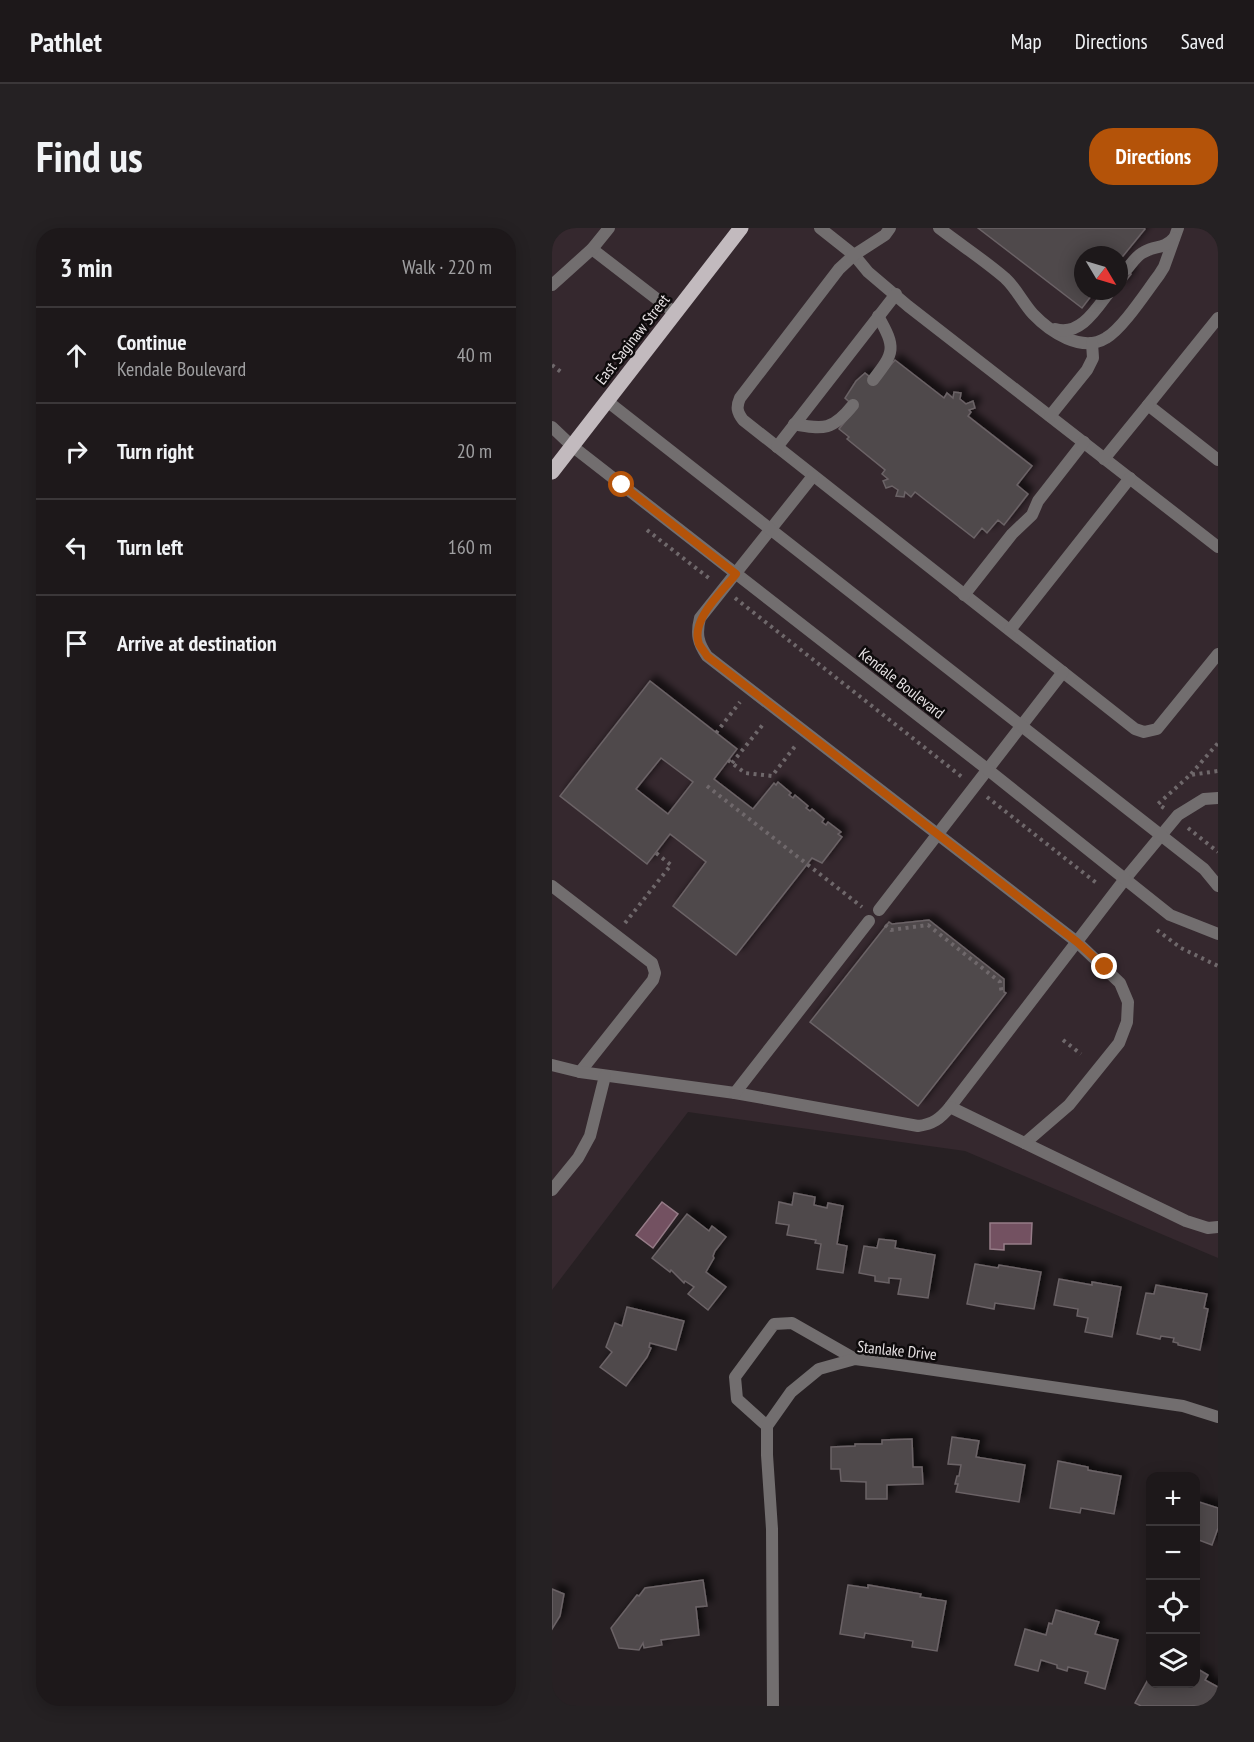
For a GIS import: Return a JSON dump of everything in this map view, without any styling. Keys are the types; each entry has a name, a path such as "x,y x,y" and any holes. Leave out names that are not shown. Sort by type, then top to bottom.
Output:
{"main road":[{"name":"East Saginaw Street","path":"552,472 741,228"}],"street":[{"path":"552,285 592,249 609,228"},
{"path":"820,228 854,255 868,272 908,306 1218,547"},
{"path":"890,228 839,269 740,398 736,406 742,420 1135,729 1151,732 1157,729 1218,654"},
{"path":"939,228 1006,280 1034,315 1065,338 1079,343 1092,343 1106,339 1116,330 1164,267 1176,233"},
{"path":"1128,268 1142,253 1162,248 1176,233"},
{"path":"592,249 675,313"},
{"path":"777,447 896,294"},
{"path":"1051,328 1060,331 1078,326 1088,319 1103,300"},
{"path":"873,380 886,364 891,346 890,337 878,316"},
{"path":"1104,459 1218,318"},
{"path":"1050,416 1088,370 1093,358 1092,343"},
{"path":"607,401 1204,869 1218,886"},
{"path":"794,424 825,428 842,419 853,405"},
{"path":"1148,405 1218,460"},
{"name":"Kendale Boulevard","path":"552,426 572,446 987,769 1170,915 1218,934"},
{"path":"964,595 1012,534 1032,515 1038,501 1084,442"},
{"path":"813,476 700,618 697,631 699,645 707,656 1077,942 1120,983 1128,1002 1127,1022 1119,1042 1069,1105 1025,1143"},
{"path":"1010,630 1130,478"},
{"path":"879,910 1063,672"},
{"path":"552,1065 605,1076 735,1093 918,1126 931,1124 942,1117 950,1107 1125,879 1178,815 1204,800 1218,798"},
{"path":"552,886 652,963 655,972 654,980 580,1072"},
{"path":"735,1093 876,922"},
{"path":"552,1190 578,1158 590,1136 605,1076"},
{"path":"950,1107 1186,1221 1208,1228 1218,1227"},
{"path":"773,1706 772,1529 767,1426 737,1400 735,1377 774,1324 792,1323 855,1359"},
{"name":"Stanlake Drive","path":"767,1426 791,1392 819,1369 855,1359 1183,1406 1218,1418"}],"path":[{"path":"552,365 561,372"},
{"path":"646,529 1113,896"},
{"path":"716,733 740,701"},
{"path":"766,721 730,762 745,773 772,776 796,745"},
{"path":"1190,775 1217,747"},
{"path":"707,786 864,908"},
{"path":"615,935 671,865 656,853"},
{"path":"876,922 891,930 928,925 1000,981 1002,994"},
{"path":"1153,926 1181,948 1218,966"},
{"path":"1063,1040 1081,1054"}],"shaded area":[{"path":"552,228 1218,228 1218,1258 965,1151 688,1112 552,1290"},
{"path":"662,1202 678,1214 653,1248 636,1235"},
{"path":"990,1223 1032,1223 1031,1244 1004,1244 1004,1250 990,1249"}],"building":[{"path":"978,228 1144,228 1128,250 1128,246 1074,246 1074,300 1088,300 1082,308"},
{"path":"895,360 944,398 947,393 953,398 954,392 961,393 960,399 966,404 973,401 975,408 969,410 971,412 968,416 1032,466 1017,485 1028,494 1004,525 998,520 987,533 982,528 974,538 915,492 911,497 905,492 904,497 896,496 898,490 892,486 886,488 883,481 888,479 882,474 885,470 847,439 849,437 839,429 856,408 845,398 856,381 865,373 876,382"},
{"path":"650,681 737,749 714,779 753,809 774,783 776,785 778,782 791,793 789,795 793,798 795,795 808,806 806,808 810,811 812,809 824,819 822,822 826,825 828,822 841,832 838,834 842,837 822,863 812,858 736,955 673,906 706,862 670,834 647,864 560,796","holes":["661,758 693,782 668,814 636,789"]},
{"path":"929,920 1004,979 1004,992 1006,993 918,1106 810,1022 889,922 892,924"},
{"path":"794,1193 815,1197 814,1205 827,1208 828,1203 843,1206 837,1244 847,1246 843,1273 817,1269 821,1244 815,1243 816,1240 787,1235 789,1225 776,1223 779,1202 792,1205"},
{"path":"687,1214 709,1231 712,1226 726,1237 715,1251 714,1258 706,1272 726,1287 708,1310 688,1294 694,1287 685,1281 684,1283 671,1270 670,1272 652,1258"},
{"path":"879,1239 896,1241 895,1248 935,1255 928,1298 898,1294 901,1279 889,1278 889,1283 875,1281 875,1276 859,1273 864,1246 877,1248"},
{"path":"975,1264 998,1268 999,1265 1041,1272 1034,1309 995,1303 994,1309 967,1304"},
{"path":"1059,1279 1121,1287 1112,1337 1085,1332 1088,1318 1077,1316 1078,1309 1054,1305"},
{"path":"1156,1285 1207,1294 1204,1308 1208,1309 1200,1350 1178,1345 1173,1342 1174,1338 1161,1336 1160,1339 1137,1334 1146,1293 1154,1294"},
{"path":"627,1307 684,1321 676,1350 650,1343 651,1348 647,1357 626,1386 600,1367 612,1352 606,1347 615,1323 622,1326"},
{"path":"952,1437 979,1441 976,1457 1025,1465 1019,1502 956,1492 958,1484 955,1484 961,1465 948,1464"},
{"path":"912,1439 913,1467 922,1467 923,1484 887,1485 887,1499 866,1499 866,1482 841,1481 840,1469 831,1469 831,1447 882,1444 882,1440"},
{"path":"1058,1461 1088,1467 1088,1470 1121,1476 1114,1514 1081,1508 1080,1513 1050,1508"},
{"path":"1200,1502 1218,1508 1218,1528 1212,1545 1200,1540"},
{"path":"703,1580 707,1606 696,1607 699,1635 661,1640 662,1645 644,1648 643,1643 639,1650 619,1648 611,1628 645,1588"},
{"path":"848,1585 868,1588 868,1585 921,1594 920,1597 946,1601 937,1651 912,1647 913,1641 865,1633 864,1638 840,1634"},
{"path":"552,1589 564,1594 560,1616 552,1629"},
{"path":"1056,1610 1099,1622 1095,1634 1118,1640 1105,1689 1085,1683 1088,1672 1068,1667 1067,1671 1041,1660 1038,1671 1015,1665 1025,1629 1046,1635"},
{"path":"1200,1670 1208,1675 1205,1680 1218,1687 1218,1706 1141,1706 1135,1703 1146,1683 1146,1688 1200,1688"}],"route":[{"path":"622,485 736,574 700,618 697,631 699,645 707,656 1063,931 1105,967"}]}
